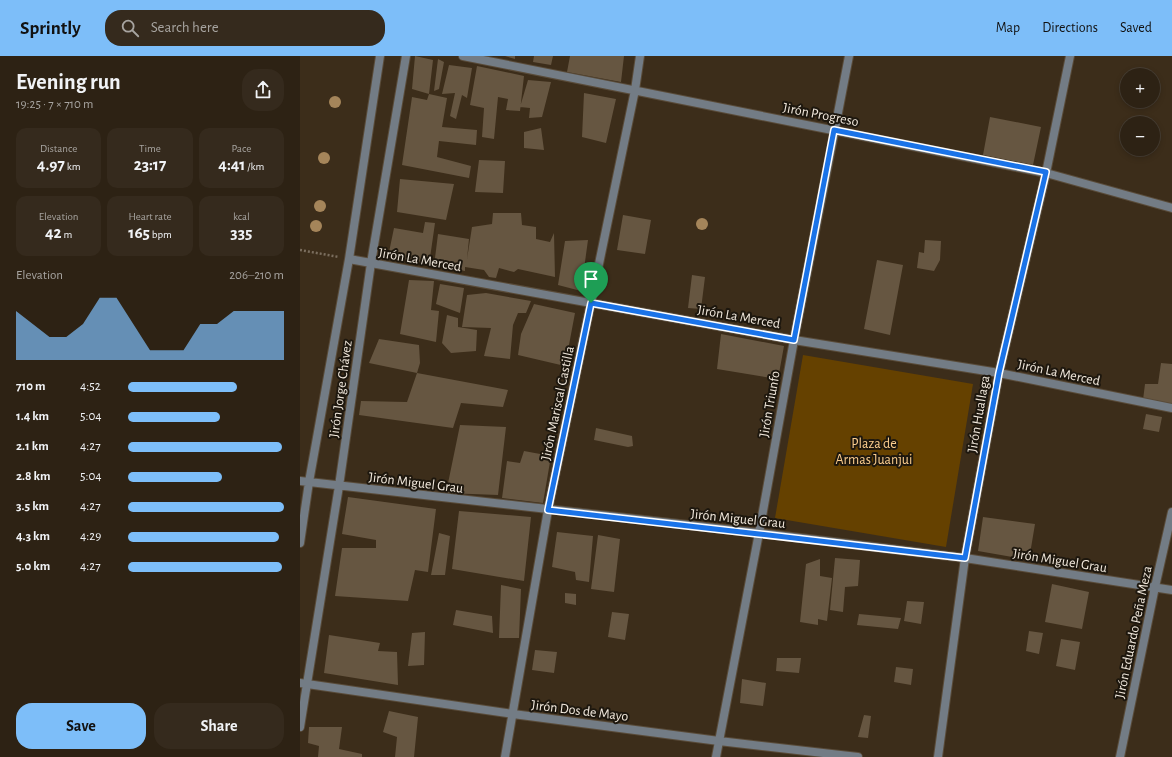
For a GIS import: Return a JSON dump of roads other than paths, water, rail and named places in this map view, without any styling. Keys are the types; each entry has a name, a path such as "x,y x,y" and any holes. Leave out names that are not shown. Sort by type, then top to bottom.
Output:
{"street":[{"name":"Jirón Jorge Chávez","path":"300,543 304,482 349,259 380,56"},
{"name":"Jirón Jorge Chávez","path":"300,727 304,683 339,486 371,263 406,56"},
{"name":"Jirón Progreso","path":"463,56 1046,172 1172,208"},
{"name":"Jirón Mariscal Castilla","path":"505,757 548,510 635,90 640,56"},
{"name":"Jirón Triunfo","path":"716,757 849,56"},
{"name":"Jirón Huallaga","path":"938,757 965,558 999,373 1046,172 1070,56"},
{"name":"Jirón La Merced","path":"349,259 794,340 999,373 1172,408"},
{"name":"Jirón Miguel Grau","path":"304,482 965,558 1172,590"},
{"name":"Jirón Eduardo Peña Meza","path":"1120,757 1172,512"},
{"name":"Jirón Dos de Mayo","path":"304,683 513,714 719,741 858,757"}],"park label":[{"name":"Plaza de Armas Juanjui","path":"874,452"}]}
